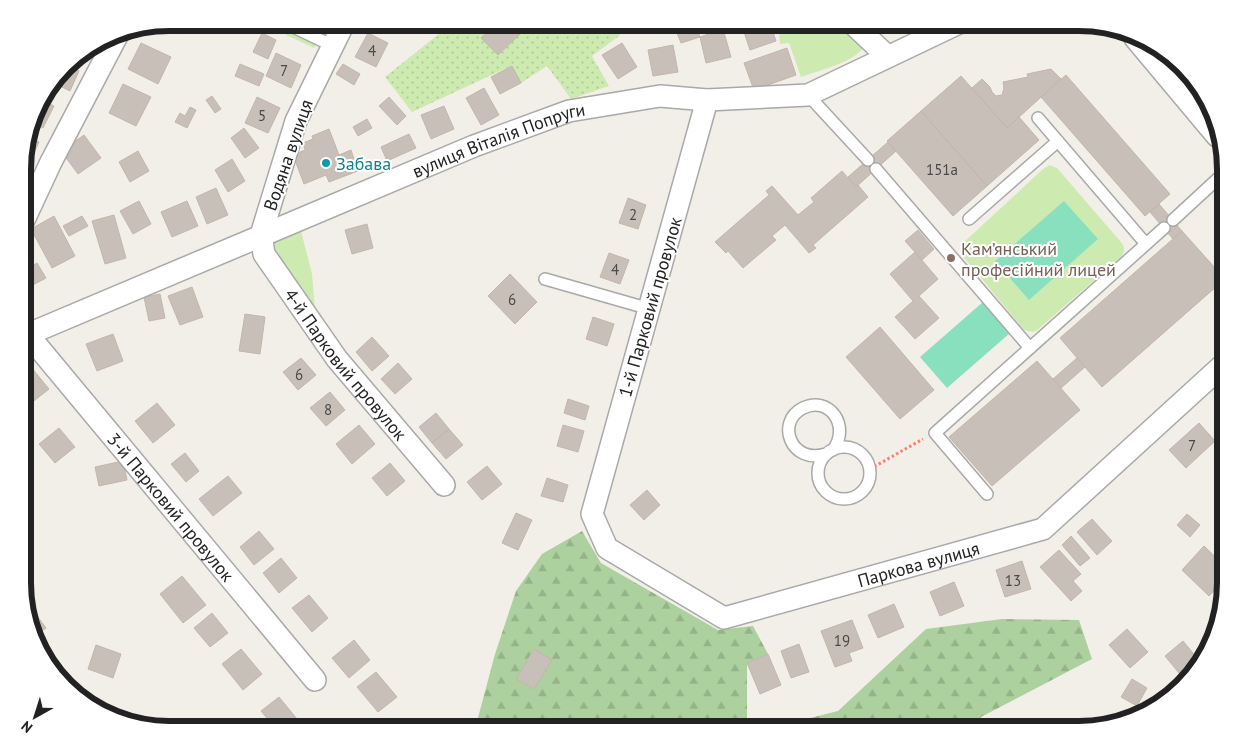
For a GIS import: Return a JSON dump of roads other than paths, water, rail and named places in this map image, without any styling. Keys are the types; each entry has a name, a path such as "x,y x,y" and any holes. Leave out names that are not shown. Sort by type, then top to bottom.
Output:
{"street":[{"name":"Водяна вулиця","path":"261,235 296,120 340,31"},
{"path":"862,31 888,56"},
{"name":"вулиця Віталія Попруги","path":"31,331 474,146 569,111 660,96 707,100 808,95 940,31"},
{"path":"31,205 51,162 114,43"},
{"path":"1143,47 1210,127"},
{"name":"1-й Парковий провулок","path":"592,514 707,100"},
{"name":"4-й Парковий провулок","path":"261,235 264,254 337,359 444,485"},
{"name":"3-й Парковий провулок","path":"31,341 315,680"},
{"name":"Паркова вулиця","path":"592,514 607,548 724,618 1043,529 1216,371"}],"lane":[{"path":"303,31 333,46"},
{"path":"808,95 868,160"},
{"path":"1038,118 1146,244"},
{"path":"969,219 1058,141"},
{"path":"876,169 1030,348"},
{"path":"1173,220 1216,180"},
{"path":"987,494 935,433 1164,228"},
{"path":"545,279 650,308"},
{"path":"829,452 821,461 818,476 821,484 832,496 848,499 856,496 867,485 870,478 870,470 867,462 856,450 848,447 829,452 810,457 796,449 791,442 789,426 792,419 803,408 811,405 827,408 838,420 840,436 838,443 829,452"}],"place":[{"name":"Забава","path":"326,163"},
{"name":"Кам’янський професійний лицей","path":"951,258"}]}
